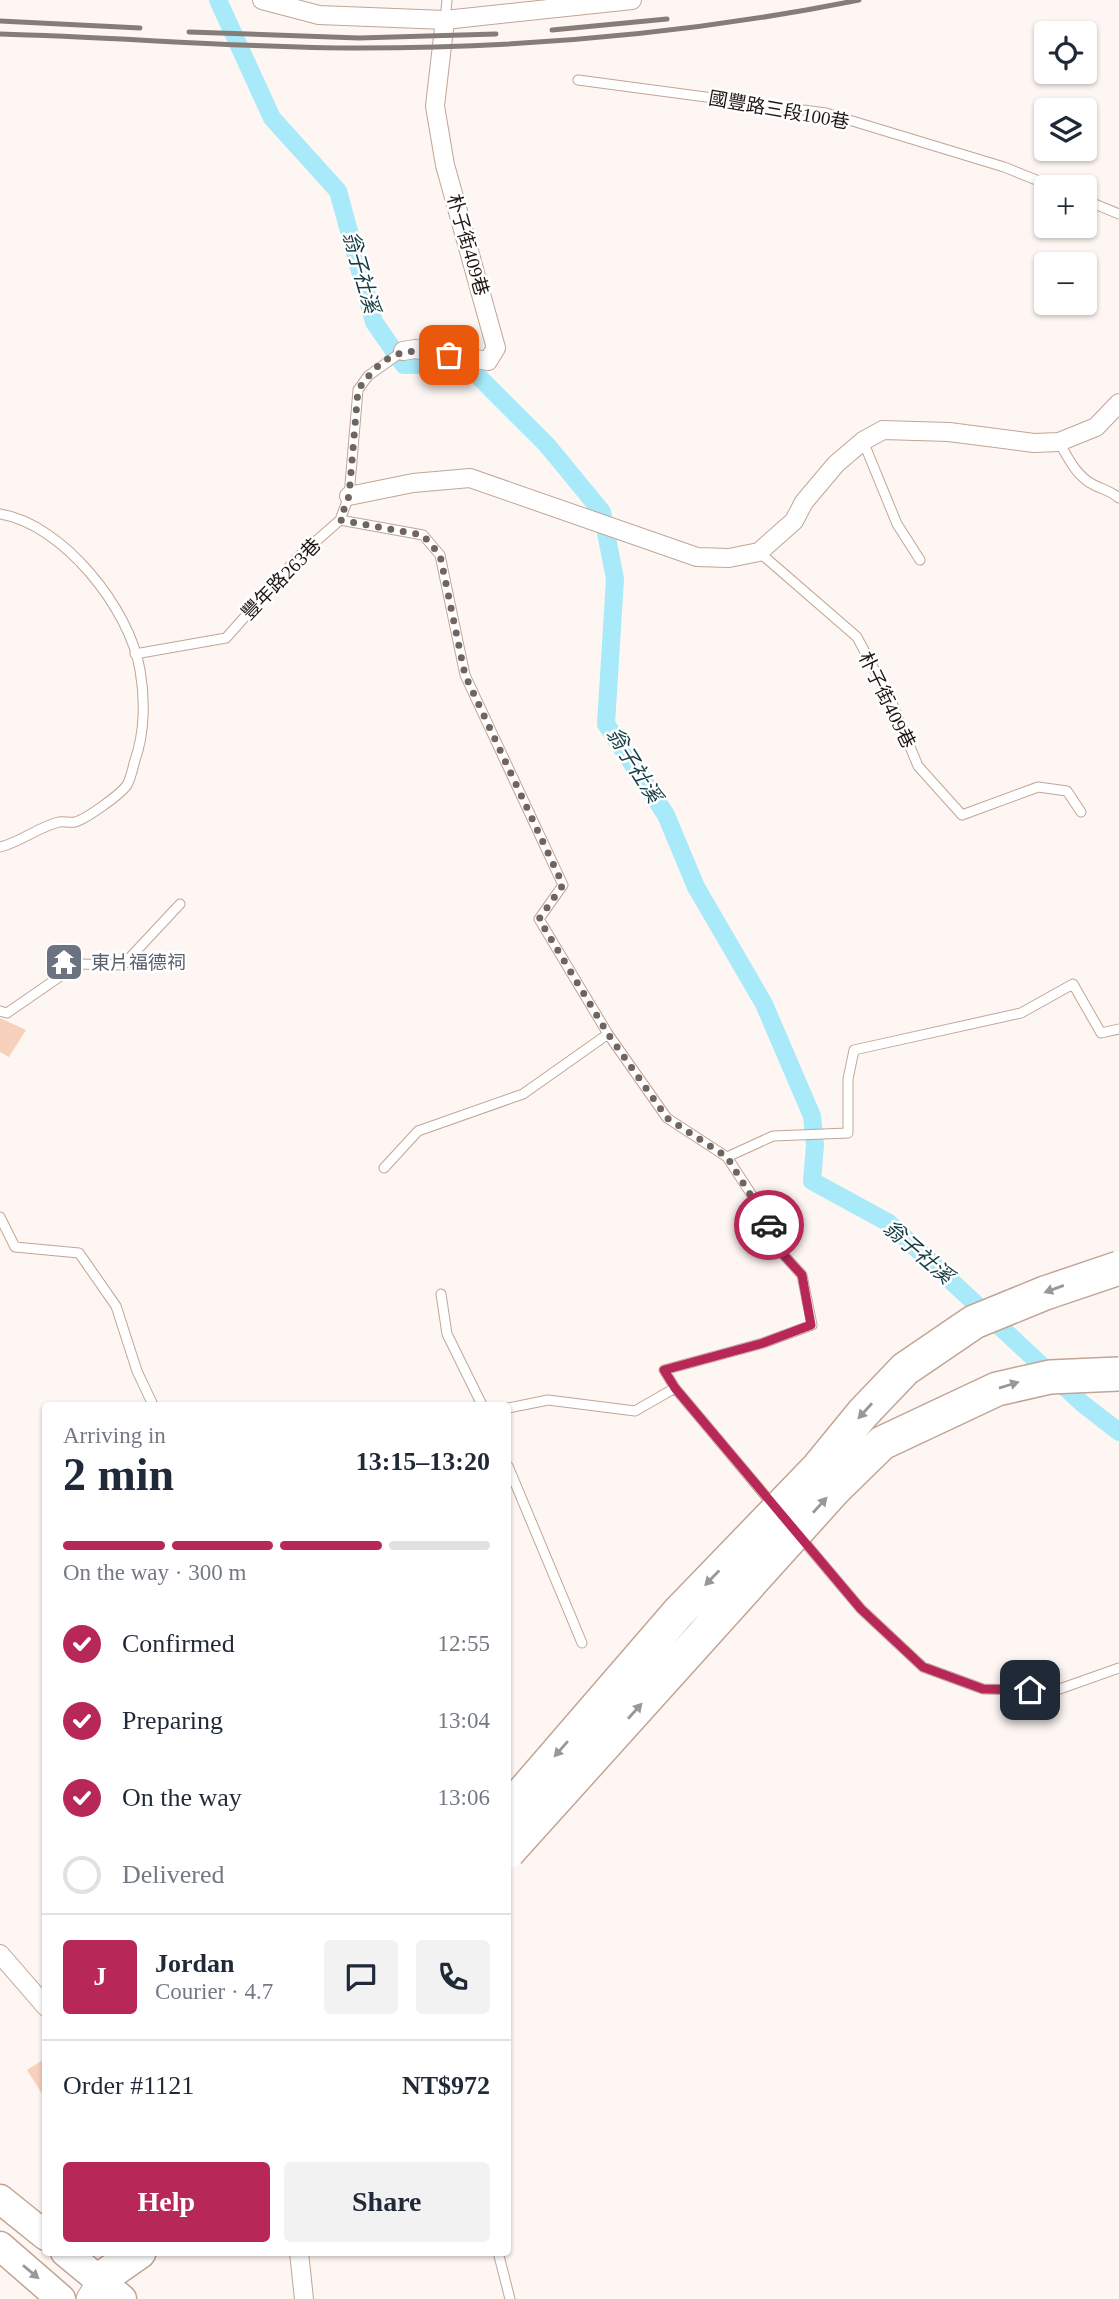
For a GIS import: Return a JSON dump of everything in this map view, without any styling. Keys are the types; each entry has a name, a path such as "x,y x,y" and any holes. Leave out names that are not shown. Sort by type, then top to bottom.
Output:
{"highway":[{"path":"511,1807 678,1613 818,1468 863,1413 905,1369 974,1322 1045,1293 1119,1268"},
{"path":"511,1849 834,1490 882,1443 923,1422 1022,1381 1119,1374"},
{"path":"104,2283 134,2256"}],"main road":[{"path":"0,2199 42,2233"},
{"path":"0,2246 61,2299"},
{"path":"70,2256 104,2283"}],"street":[{"path":"262,0 319,15 445,20 632,0"},
{"name":"朴子街409巷","path":"395,355 415,349 488,361 496,348 445,165 435,106 445,20"},
{"path":"349,496 413,483 470,478 697,557 729,558 759,552 794,520 804,502 836,464 863,441 883,430 948,432 1034,443 1059,442 1096,427 1119,402"},
{"path":"0,1954 42,2002"},
{"path":"299,2256 304,2299"}],"lane":[{"name":"朴子街409巷","path":"445,20 447,0"},
{"name":"國豐路三段100巷","path":"578,80 826,113 1004,167 1034,179"},
{"path":"1097,205 1119,214"},
{"name":"朴子街409巷","path":"340,520 349,496 358,390 368,376 395,355"},
{"path":"863,441 897,524 920,560"},
{"path":"1059,442 1074,468 1092,485 1113,492 1119,498"},
{"path":"0,514 34,527 57,541 81,564 109,599 128,632 140,669 143,724 127,785 100,808 76,822 59,822 17,843 0,847"},
{"path":"340,520 423,535 440,555 465,675 563,885 539,919 608,1034 667,1118 727,1157 759,1206 781,1252 802,1275 811,1325 763,1343 664,1370 675,1388 781,1514"},
{"name":"豐年路263巷","path":"135,654 226,638 298,557 340,520"},
{"name":"朴子街409巷","path":"759,552 857,637 892,703 918,766 962,816 1018,792 1038,787 1067,791 1081,812"},
{"path":"0,1011 7,1013 78,964 123,965 180,904"},
{"path":"727,1157 773,1136 848,1133 848,1079 854,1050 1021,1013 1073,984 1101,1033 1119,1029"},
{"path":"384,1168 418,1131 523,1094 608,1034"},
{"path":"0,1217 15,1247 79,1253 116,1306 137,1371 152,1402"},
{"path":"441,1294 447,1334 481,1402"},
{"path":"511,1407 548,1400 635,1411 675,1388"},
{"path":"511,1473 582,1643"},
{"path":"790,1524 861,1609 923,1667 983,1689 1054,1691 1119,1668"},
{"path":"499,2256 510,2299"}],"building":[{"path":"0,1018 26,1030 9,1057 0,1052"},
{"path":"42,2061 42,2094 27,2070"}],"waterway":[{"name":"翁子社溪","path":"218,0 272,118 338,191 374,322 404,365 466,364 547,445 602,512 615,579 606,724 666,815 696,887 764,1004 812,1116 815,1145 812,1181 889,1223 1083,1404 1119,1432"}],"railway":[{"path":"0,34 314,48 485,45 673,30 859,0"},
{"path":"552,30 667,19"},
{"path":"0,21 140,28"},
{"path":"189,32 359,38 496,34"}],"way so far":[{"path":"449,355 415,349 402,351 368,376 358,390 349,496 340,520 423,535 440,555 449,609 465,675 493,730 563,885 539,919 608,1034 667,1118 727,1157 769,1225"}],"place":[{"name":"東片福德祠","path":"64,962"}],"route":[{"path":"769,1225 781,1252 802,1275 811,1325 763,1343 664,1370 675,1388 861,1609 923,1667 983,1689 1030,1690"}]}
